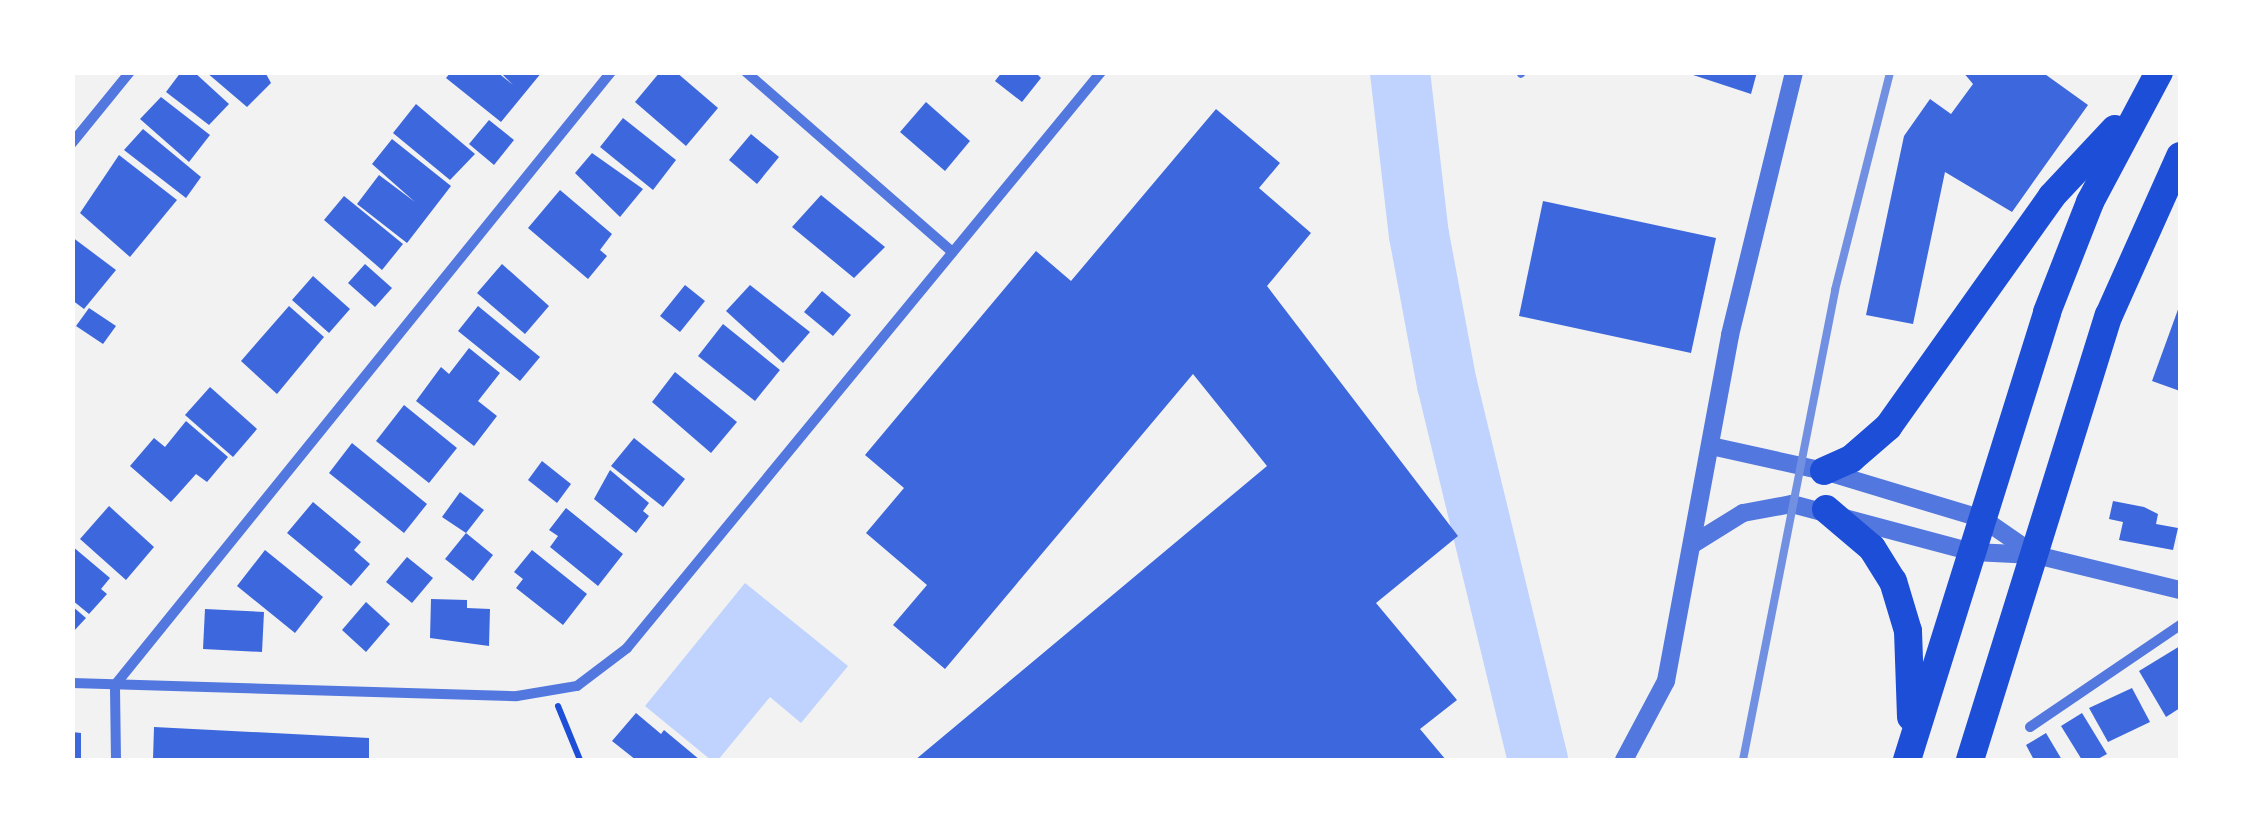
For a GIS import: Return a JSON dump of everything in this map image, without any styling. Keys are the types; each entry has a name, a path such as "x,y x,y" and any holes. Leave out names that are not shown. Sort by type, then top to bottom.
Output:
{"highway":[{"path":"1906,760 2066,261 2159,72"},
{"path":"1824,470 1852,459 1888,427 2052,196 2143,99"},
{"path":"1970,760 2109,315 2180,156"},
{"path":"1826,509 1872,548 1904,610 1912,691 1906,760"}],"street":[{"path":"72,143 130,72"},
{"path":"116,760 115,685 611,72"},
{"path":"746,72 952,252"},
{"path":"72,683 517,696 578,686 627,648 1101,72"},
{"path":"1624,760 1666,681 1745,266 1794,72"},
{"path":"1710,446 1824,470 1983,519 2036,555"},
{"path":"1693,544 1755,509 1826,509 1974,552 2036,555 2180,590"},
{"path":"2030,727 2180,625"}],"path":[{"path":"554,690 580,760"}],"water":[{"path":"745,583 848,666 801,723 770,697 718,760 711,760 645,706"}],"building":[{"path":"181,72 194,72 229,104 209,125 166,92"},
{"path":"206,72 265,72 271,83 247,107"},
{"path":"451,72 497,72 513,85 500,72 542,72 501,122 446,78"},
{"path":"660,72 676,72 718,108 686,146 635,102"},
{"path":"1002,72 1035,72 1041,78 1022,102 995,81"},
{"path":"1684,72 1757,72 1751,94"},
{"path":"1963,72 2042,72 2088,105 2012,212 1945,172 1913,324 1866,315 1904,136 1930,99 1951,114 1973,84"},
{"path":"161,97 210,135 189,162 140,119"},
{"path":"926,102 970,141 945,171 900,132"},
{"path":"416,104 475,154 450,180 393,133"},
{"path":"1216,109 1280,163 1259,188 1311,233 1267,286 1458,536 1376,603 1457,700 1420,729 1446,760 915,760 1267,466 1193,374 945,669 893,625 927,585 866,533 904,488 865,455 1036,251 1071,281"},
{"path":"623,118 676,160 653,190 600,147"},
{"path":"489,120 514,140 494,165 469,144"},
{"path":"143,129 201,177 186,198 124,150"},
{"path":"751,134 779,157 757,184 729,160"},
{"path":"392,139 451,186 407,243 357,204 379,175 415,202 372,164"},
{"path":"592,153 643,189 620,217 575,173"},
{"path":"119,155 177,200 130,257 80,213"},
{"path":"560,190 612,234 600,250 607,256 588,279 528,228"},
{"path":"821,195 885,247 854,278 792,227"},
{"path":"344,196 403,244 382,270 324,220"},
{"path":"1543,201 1716,238 1691,353 1519,316"},
{"path":"72,237 116,270 84,309 72,300"},
{"path":"365,264 392,288 375,307 348,283"},
{"path":"502,264 549,306 525,334 477,293"},
{"path":"313,276 350,309 329,333 292,300"},
{"path":"685,285 705,301 680,332 660,316"},
{"path":"750,285 810,332 783,363 726,311"},
{"path":"822,291 851,315 833,336 804,312"},
{"path":"2180,304 2180,391 2152,381"},
{"path":"289,306 324,337 277,394 241,361"},
{"path":"478,306 540,357 520,381 458,331"},
{"path":"89,308 116,326 103,344 76,326"},
{"path":"723,324 780,370 755,401 698,356"},
{"path":"469,348 500,373 478,401 497,416 474,446 416,401 441,367 449,374"},
{"path":"675,372 737,422 711,453 652,402"},
{"path":"210,387 257,429 233,457 185,415"},
{"path":"404,405 457,448 429,483 376,441"},
{"path":"186,421 228,457 207,482 196,474 171,502 130,466 154,438 165,447"},
{"path":"634,438 685,479 663,507 611,466"},
{"path":"352,443 427,504 404,533 329,473"},
{"path":"542,461 571,484 557,503 528,480"},
{"path":"610,470 649,503 643,511 649,516 636,533 594,499"},
{"path":"460,492 484,510 466,533 442,517"},
{"path":"2113,501 2144,507 2158,514 2156,524 2178,528 2173,550 2119,540 2123,522 2109,519"},
{"path":"313,502 361,542 354,550 370,564 351,586 287,533"},
{"path":"109,506 154,547 126,580 80,539"},
{"path":"566,508 623,554 598,586 550,547 558,536 549,530"},
{"path":"466,533 493,555 473,581 445,559"},
{"path":"72,546 110,578 101,589 107,594 89,614 72,600"},
{"path":"265,550 323,597 295,633 237,586"},
{"path":"532,550 587,594 563,625 516,588 523,579 514,572"},
{"path":"407,557 433,578 412,603 386,582"},
{"path":"431,599 467,600 467,608 490,609 489,646 430,638"},
{"path":"366,602 390,624 366,652 342,630"},
{"path":"72,606 86,618 72,633"},
{"path":"205,609 264,612 262,652 203,649"},
{"path":"2180,646 2180,708 2166,717 2139,671"},
{"path":"2132,688 2150,722 2108,742 2089,708"},
{"path":"636,713 700,760 636,760 612,741"},
{"path":"2082,713 2107,754 2096,760 2082,760 2061,726"},
{"path":"154,727 369,738 369,760 153,760"},
{"path":"72,732 81,733 81,760 72,760"},
{"path":"2046,733 2062,760 2034,760 2026,745"}],"waterway":[{"path":"1400,72 1419,235 1447,384 1538,760"}],"railway":[{"path":"1743,760 1835,290 1890,72"}]}
